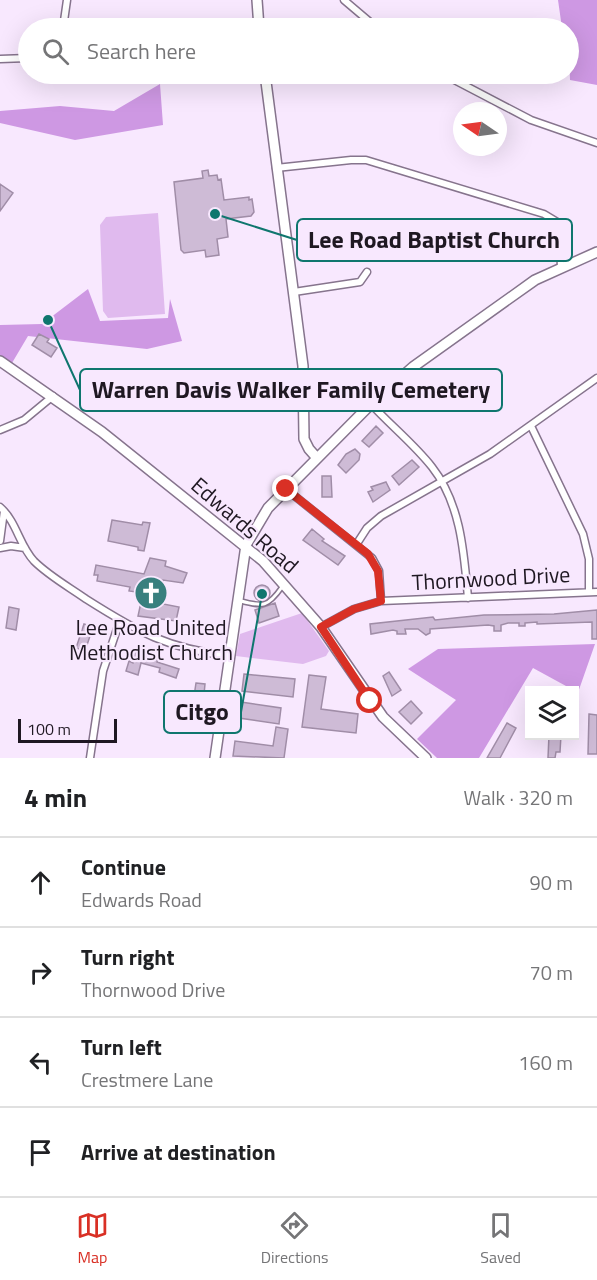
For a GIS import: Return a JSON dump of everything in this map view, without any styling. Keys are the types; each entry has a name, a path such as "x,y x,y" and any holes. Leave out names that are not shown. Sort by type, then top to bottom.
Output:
{"street":[{"path":"64,18 67,0"},
{"path":"257,0 258,18"},
{"path":"344,0 365,18"},
{"path":"0,59 18,58"},
{"path":"265,84 304,381 304,439 317,458"},
{"path":"462,84 531,120 597,143"},
{"path":"276,168 366,160 544,214 559,223 561,267"},
{"path":"215,758 246,545 268,508 370,404 413,368 508,299 561,267 597,252"},
{"path":"294,292 360,282 367,272"},
{"name":"Edwards Road","path":"0,361 53,396 246,545 285,584 321,627 383,717 426,758"},
{"path":"356,545 368,528 381,516 531,426 597,378"},
{"path":"0,429 24,420 53,396"},
{"path":"370,404 432,466 442,481 459,527 468,598"},
{"path":"531,426 583,534 588,560 589,592"},
{"path":"286,489 368,554 377,566 381,601"},
{"path":"0,541 2,509"},
{"path":"2,509 16,527 25,548 42,568 120,620 150,638 180,648 230,656"},
{"path":"0,548 11,546 25,548"},
{"name":"Thornwood Drive","path":"321,627 354,609 381,601 597,592"},
{"path":"90,758 103,671 120,620"}],"lane":[{"path":"238,601 256,607 268,603 285,584"}],"shaded area":[{"path":"558,0 597,0 597,85 579,82 579,18 561,18"},
{"path":"160,84 163,125 75,140 0,123 0,111 60,106 114,111"},
{"path":"158,213 165,314 108,318 103,311 100,225 106,217"},
{"path":"88,289 100,321 168,318 170,299 182,341 147,349 28,336 12,363 0,355 0,325 42,324"},
{"path":"302,613 329,651 326,656 303,664 236,656 240,634"},
{"path":"595,644 579,690 579,686 566,686 533,668 479,758 437,758 417,739 456,700 408,669 438,649"}],"building":[{"path":"208,170 209,176 217,175 218,180 221,179 224,200 249,197 249,200 252,199 254,212 251,216 226,219 228,237 217,239 219,255 206,257 205,250 184,253 181,250 174,182 203,178 202,171"},
{"path":"0,184 13,193 0,211"},
{"path":"39,334 49,339 47,342 57,348 51,357 32,345"},
{"path":"376,426 383,433 369,447 362,441"},
{"path":"355,449 360,454 359,460 346,473 338,465 346,454"},
{"path":"412,460 419,467 399,485 392,476"},
{"path":"322,476 331,476 332,497 322,497"},
{"path":"386,482 390,490 373,502 368,492 373,490 371,487"},
{"path":"112,520 142,525 143,522 150,523 144,551 138,550 138,547 108,541"},
{"path":"312,529 324,539 322,541 345,556 338,565 303,540"},
{"name":"Lee Road United Methodist Church","path":"150,558 166,561 165,566 187,573 183,583 163,580 158,603 179,607 176,621 138,616 143,593 129,591 130,587 97,581 98,575 94,575 96,565 144,574"},
{"path":"262,585 268,587 270,593 268,599 262,601 256,599 254,593 256,587"},
{"path":"275,603 279,616 259,623 255,610"},
{"path":"9,607 19,609 16,630 6,628"},
{"path":"597,610 597,639 592,639 592,622 537,624 537,622 525,623 525,626 519,626 519,623 508,623 501,625 501,631 494,631 494,626 488,625 430,629 430,633 426,635 418,629 405,629 406,634 397,634 397,631 393,630 371,634 370,624 433,617 435,620 484,615 554,614"},
{"path":"84,624 93,627 85,651 76,648"},
{"path":"136,651 158,657 157,662 179,669 176,678 159,672 160,668 141,663 138,675 126,671 129,661 133,663"},
{"path":"389,672 401,690 392,696 383,676"},
{"path":"244,674 295,679 293,697 242,691"},
{"path":"309,675 326,677 321,709 358,714 356,733 302,727"},
{"path":"196,683 205,684 203,705 193,703"},
{"path":"411,701 422,713 411,724 399,712"},
{"path":"241,702 281,708 279,724 239,718"},
{"path":"589,714 597,715 597,754 588,754"},
{"path":"507,723 516,728 500,758 487,758"},
{"path":"276,727 288,729 284,758 233,756 235,741 273,746"},
{"path":"549,740 561,740 560,752 556,752 555,758 548,758"}],"place":[{"name":"Lee Road Baptist Church","path":"215,214"},
{"name":"Warren Davis Walker Family Cemetery","path":"48,320"},
{"name":"Lee Road United Methodist Church","path":"151,593"},
{"name":"Citgo","path":"262,594"}],"route":[{"path":"286,489 368,554 377,566 381,601 354,609 321,627 370,701"}]}
